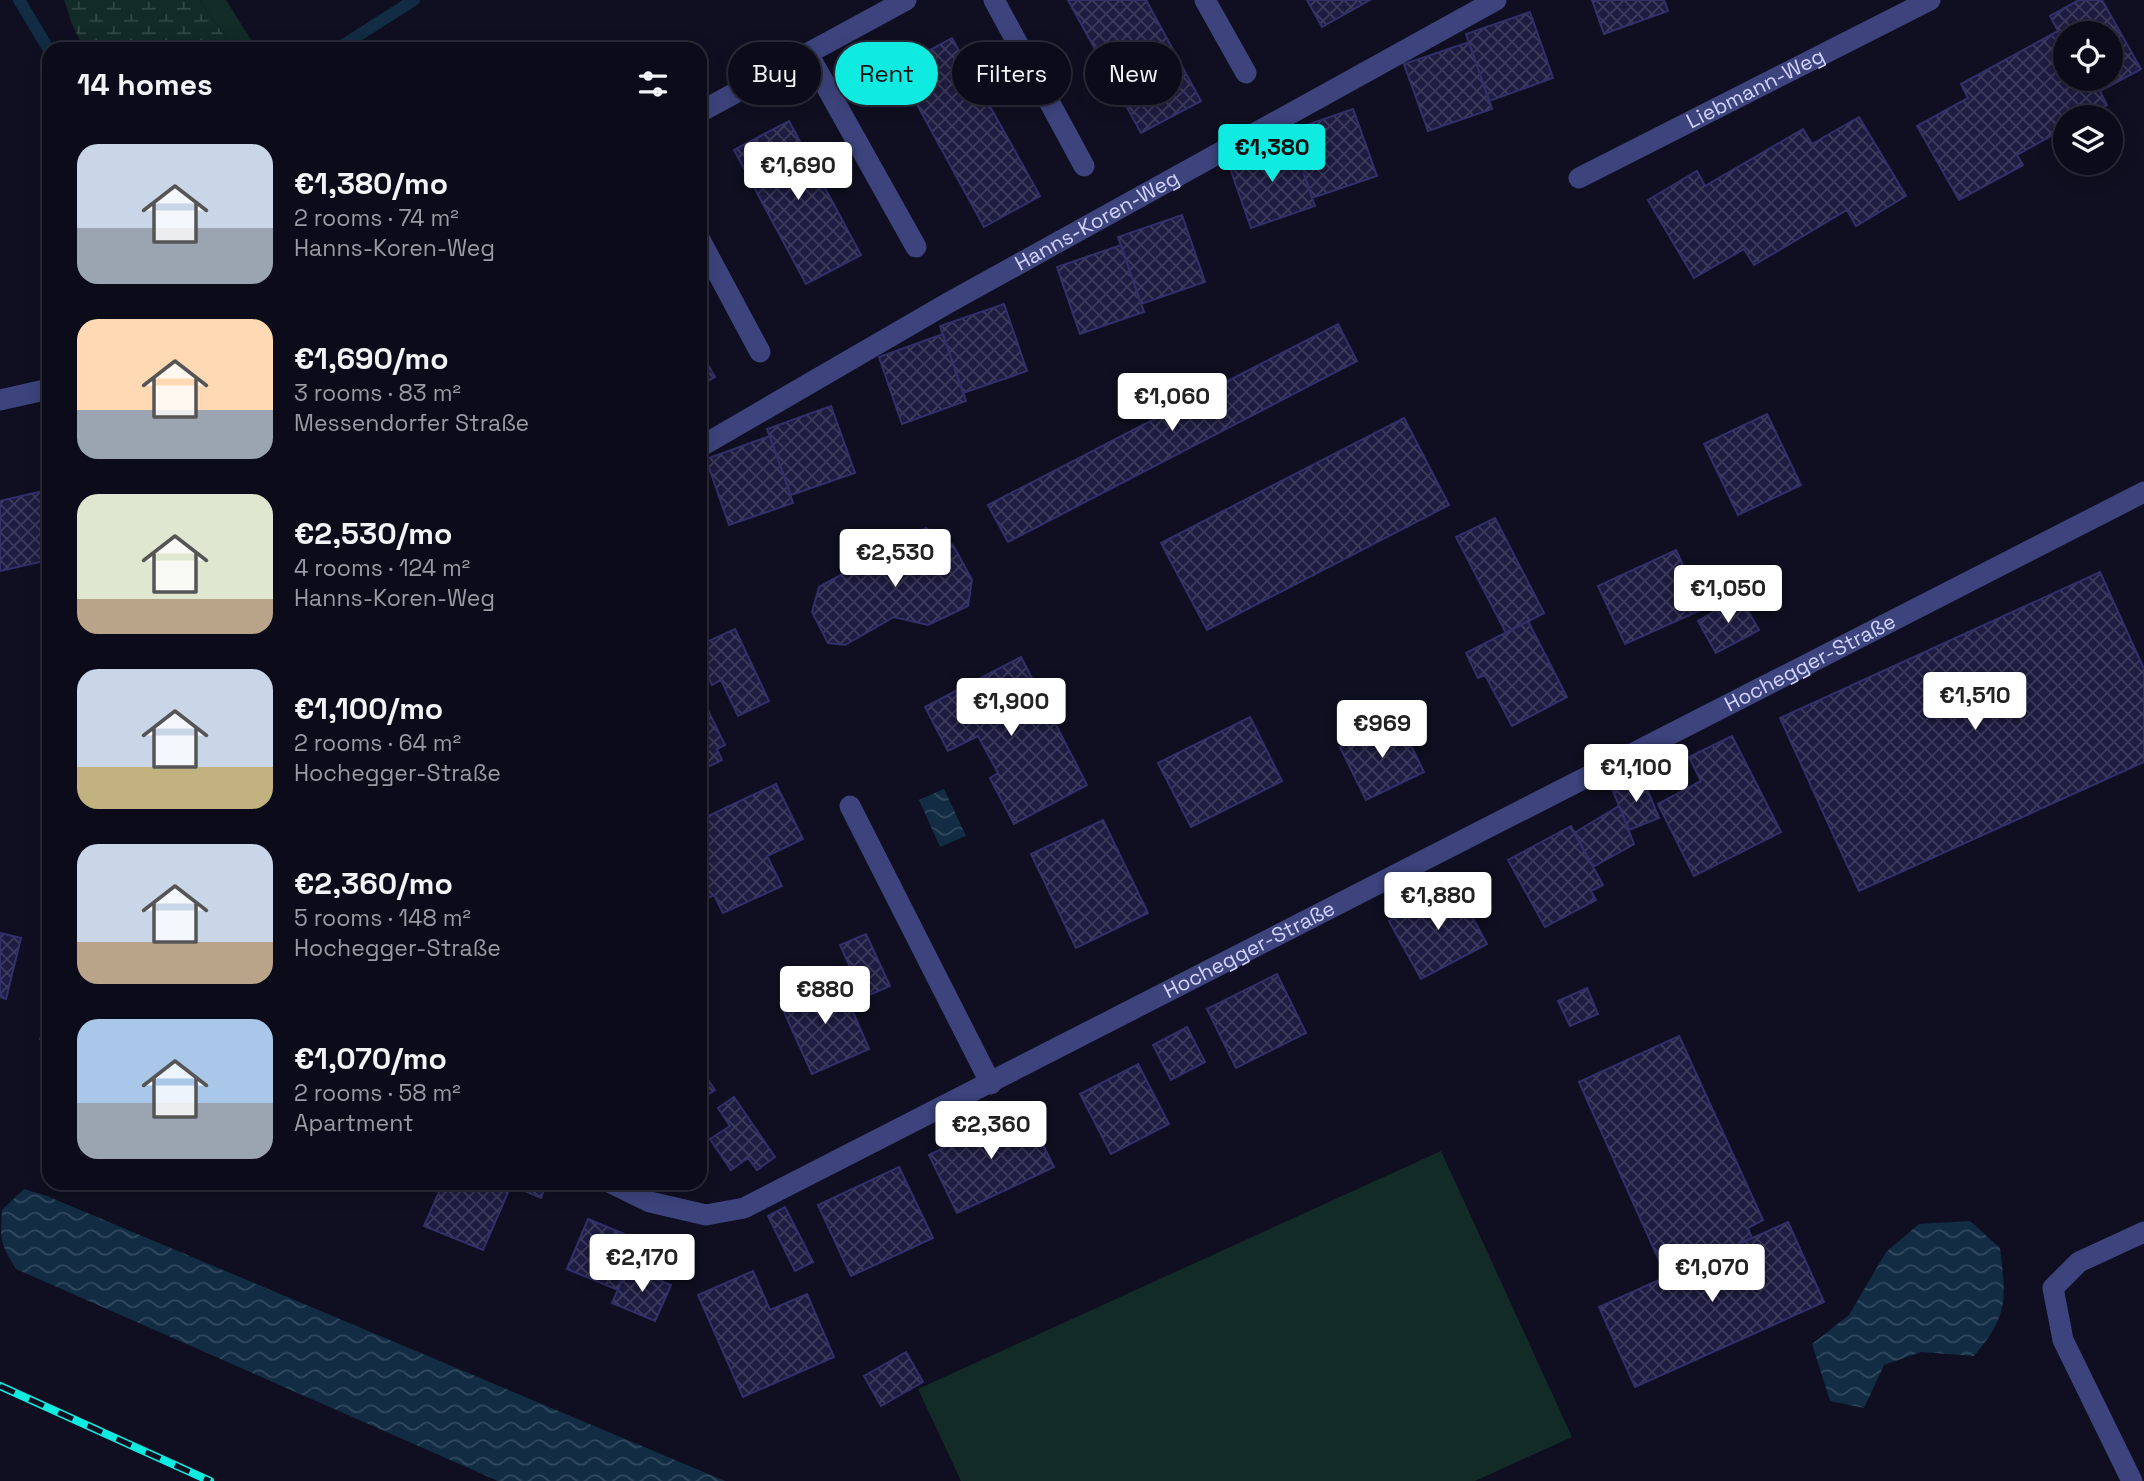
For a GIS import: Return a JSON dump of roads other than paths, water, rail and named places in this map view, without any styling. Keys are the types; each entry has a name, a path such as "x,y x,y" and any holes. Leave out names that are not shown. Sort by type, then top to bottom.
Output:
{"street":[{"path":"821,46 906,0"},
{"path":"994,0 1084,166"},
{"path":"1205,0 1245,73"},
{"name":"Hanns-Koren-Weg","path":"707,443 948,303 1496,0"},
{"name":"Liebmann-Weg","path":"1579,178 1930,0"},
{"path":"821,79 916,247"},
{"path":"707,108 728,97"},
{"path":"707,253 760,352"},
{"path":"0,400 42,391"},
{"name":"Hochegger-Straße","path":"625,1190 650,1202 706,1215 744,1208 2144,492"},
{"path":"850,806 991,1084"},
{"path":"2132,1481 2063,1340 2053,1288 2079,1262 2144,1232"}],"water":[{"path":"944,789 966,836 940,847 919,800"},
{"path":"24,1189 47,1196 725,1481 498,1481 16,1269 2,1241 2,1210"},
{"path":"1970,1221 2000,1248 2004,1294 1999,1317 1985,1342 1974,1356 1921,1352 1884,1365 1864,1408 1830,1401 1812,1344 1849,1315 1886,1252 1919,1224"}],"waterway":[{"path":"19,0 44,42"},
{"path":"348,42 414,0"}],"railway":[{"path":"0,1386 210,1481"}]}
